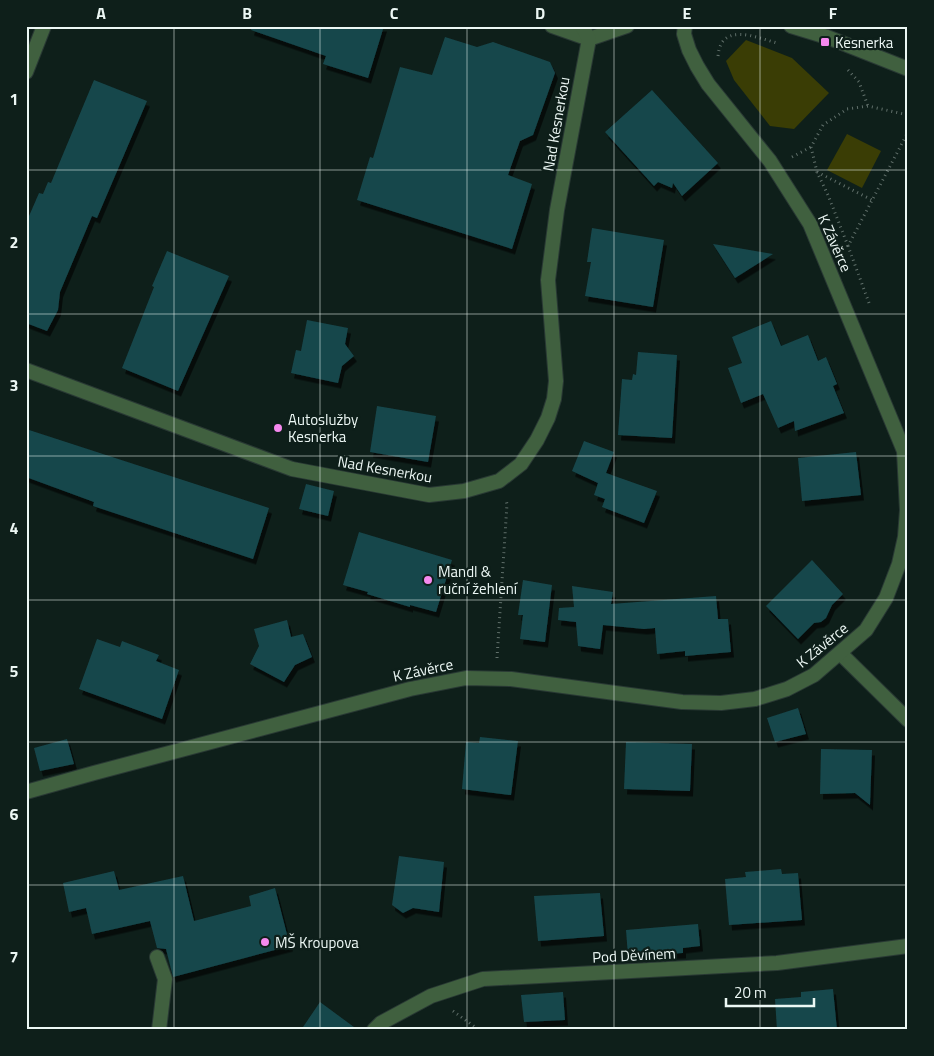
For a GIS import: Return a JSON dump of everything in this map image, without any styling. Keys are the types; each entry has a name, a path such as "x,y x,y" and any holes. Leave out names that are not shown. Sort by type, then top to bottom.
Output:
{"street":[{"path":"26,72 44,26"},
{"path":"552,26 585,32 627,26"},
{"name":"K Závěrce","path":"26,792 94,772 410,689 466,678 511,679 682,702 721,703 756,699 787,689 814,675 866,630 886,598 899,564 907,510 904,452 810,224 770,162 700,72 689,50 684,34 685,26"},
{"path":"791,26 834,39 908,69"},
{"name":"Nad Kesnerkou","path":"26,370 292,469 429,496 464,491 499,481 520,464 537,440 548,418 554,399 556,381 548,280 585,32"},
{"path":"840,653 908,720"},
{"name":"Pod Děvínem","path":"374,1030 381,1022 431,996 484,979 777,963 908,946"},
{"path":"158,957 165,979 159,1030"}],"path":[{"path":"718,58 721,42 731,35 744,34 782,44"},
{"path":"770,162 788,159 811,147 823,125 847,109 868,106 908,115"},
{"path":"848,246 908,132"},
{"path":"811,147 817,172 828,195 872,311"},
{"path":"817,172 872,200"},
{"path":"498,647 507,504 499,481"}],"shaded area":[{"path":"746,40 792,58 829,93 794,129 770,126 734,80 726,61"},
{"path":"847,134 881,151 862,188 827,170"}],"building":[{"path":"252,26 384,26 368,78 323,64 326,56 251,30"},
{"path":"445,37 477,47 493,42 550,62 555,73 533,135 520,141 508,175 532,184 512,249 357,200 370,157 373,158 400,67 432,75"},
{"path":"94,80 147,101 97,218 92,216 60,292 58,310 47,331 26,323 26,223 39,193 43,194 48,182 51,183"},
{"path":"652,90 718,163 682,196 673,183 672,188 658,182 654,186 605,132"},
{"path":"592,228 664,240 653,307 585,296 591,262 587,262"},
{"path":"713,244 738,248 773,254 735,278"},
{"path":"167,251 229,276 178,391 122,368"},
{"path":"307,320 348,328 345,344 354,356 342,366 338,383 291,373 296,350 301,351"},
{"path":"771,321 781,346 808,335 818,361 826,357 837,384 833,386 844,413 795,431 794,421 778,428 763,394 741,403 728,368 742,363 732,337"},
{"path":"638,352 677,355 672,438 618,435 622,379 632,380 633,374 636,375"},
{"path":"377,406 436,416 428,462 370,452"},
{"path":"26,429 269,508 253,559 93,506 94,502 26,477"},
{"path":"584,441 614,452 606,473 657,491 644,523 602,507 605,499 594,495 598,483 572,471"},
{"path":"856,452 861,495 802,501 798,458"},
{"path":"306,484 334,491 328,516 299,509"},
{"path":"359,532 452,560 436,612 410,605 410,607 343,585"},
{"path":"812,560 843,594 832,605 826,618 821,622 814,623 798,639 766,606"},
{"path":"523,580 552,585 545,642 520,639 523,615 518,615"},
{"path":"572,586 613,592 611,604 716,596 718,619 728,619 731,652 685,656 685,651 657,654 655,628 644,629 603,625 600,649 578,646 576,622 558,620 559,608 574,607"},
{"path":"287,620 291,637 303,634 312,657 295,665 284,682 250,664 259,646 254,629"},
{"path":"97,639 120,647 122,641 159,655 156,661 179,670 162,719 79,689"},
{"path":"798,708 806,734 775,742 767,718"},
{"path":"480,737 518,741 511,795 462,789 466,742 479,743"},
{"path":"67,739 74,764 40,771 34,748"},
{"path":"626,742 692,744 690,791 624,789"},
{"path":"821,749 872,750 870,805 855,793 820,794"},
{"path":"399,856 444,862 439,912 413,908 403,913 392,905"},
{"path":"781,869 782,874 798,873 802,920 729,925 725,879 746,877 745,872"},
{"path":"114,871 119,890 183,876 194,921 251,906 249,896 275,888 290,946 173,977 166,949 157,948 150,921 92,934 86,908 69,912 63,883"},
{"path":"600,893 604,936 538,941 534,896"},
{"path":"698,924 700,946 683,948 683,953 628,956 626,930"},
{"path":"833,989 837,1030 777,1030 775,999 801,997 801,992"},
{"path":"563,992 565,1020 524,1022 521,995"},
{"path":"320,1002 358,1030 301,1030"}],"place":[{"name":"Kesnerka","path":"825,42"},
{"name":"Autoslužby Kesnerka","path":"278,428"},
{"name":"Mandl & ruční žehlení","path":"428,580"},
{"name":"MŠ Kroupova","path":"265,942"}]}
